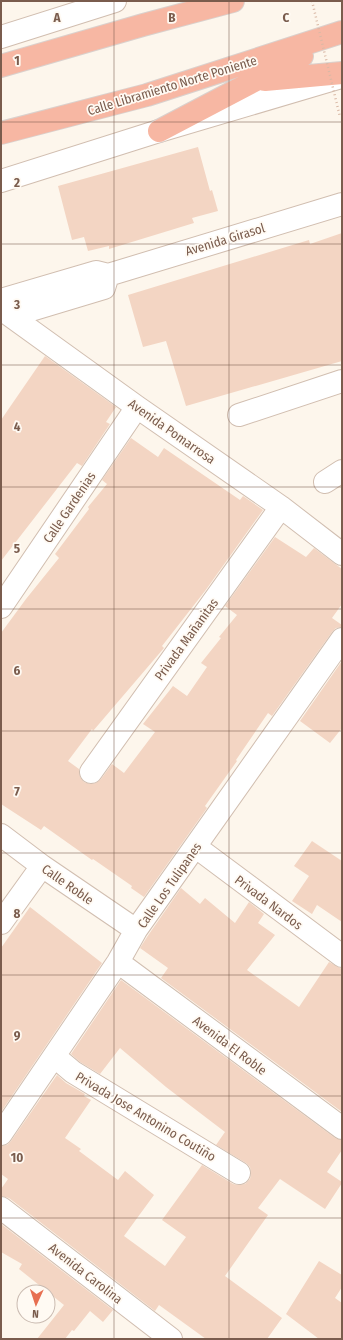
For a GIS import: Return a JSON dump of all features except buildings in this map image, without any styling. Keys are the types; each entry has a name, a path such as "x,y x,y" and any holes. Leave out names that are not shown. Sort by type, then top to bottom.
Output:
{"highway":[{"path":"143,25 195,1"},
{"path":"1,66 233,1"},
{"path":"159,131 256,81 342,33"},
{"name":"Calle Libramiento Norte Poniente","path":"1,133 147,95 342,33"},
{"path":"147,95 342,72"}],"street":[{"path":"1,37 115,1"},
{"path":"1,181 159,131 342,77"},
{"name":"Avenida Girasol","path":"4,308 104,288 108,275 342,204"},
{"name":"Avenida Pomarrosa","path":"4,308 137,406 281,507 342,554"},
{"path":"239,415 342,381"},
{"name":"Calle Gardenias","path":"1,608 137,406"},
{"name":"Privada Mañanitas","path":"91,772 281,507"},
{"name":"Calle Los Tulipanes","path":"1,1134 118,962 136,930 342,639"},
{"name":"Calle Roble","path":"1,836 136,930"},
{"name":"Privada Nardos","path":"196,847 342,956"},
{"path":"1,923 42,866"},
{"name":"Avenida El Roble","path":"118,962 342,1128"},
{"name":"Privada Jose Antonino Coutiño","path":"54,1056 73,1072 239,1173"},
{"name":"Avenida Carolina","path":"1,1208 172,1339"}],"path":[{"path":"312,1 340,117"}]}
